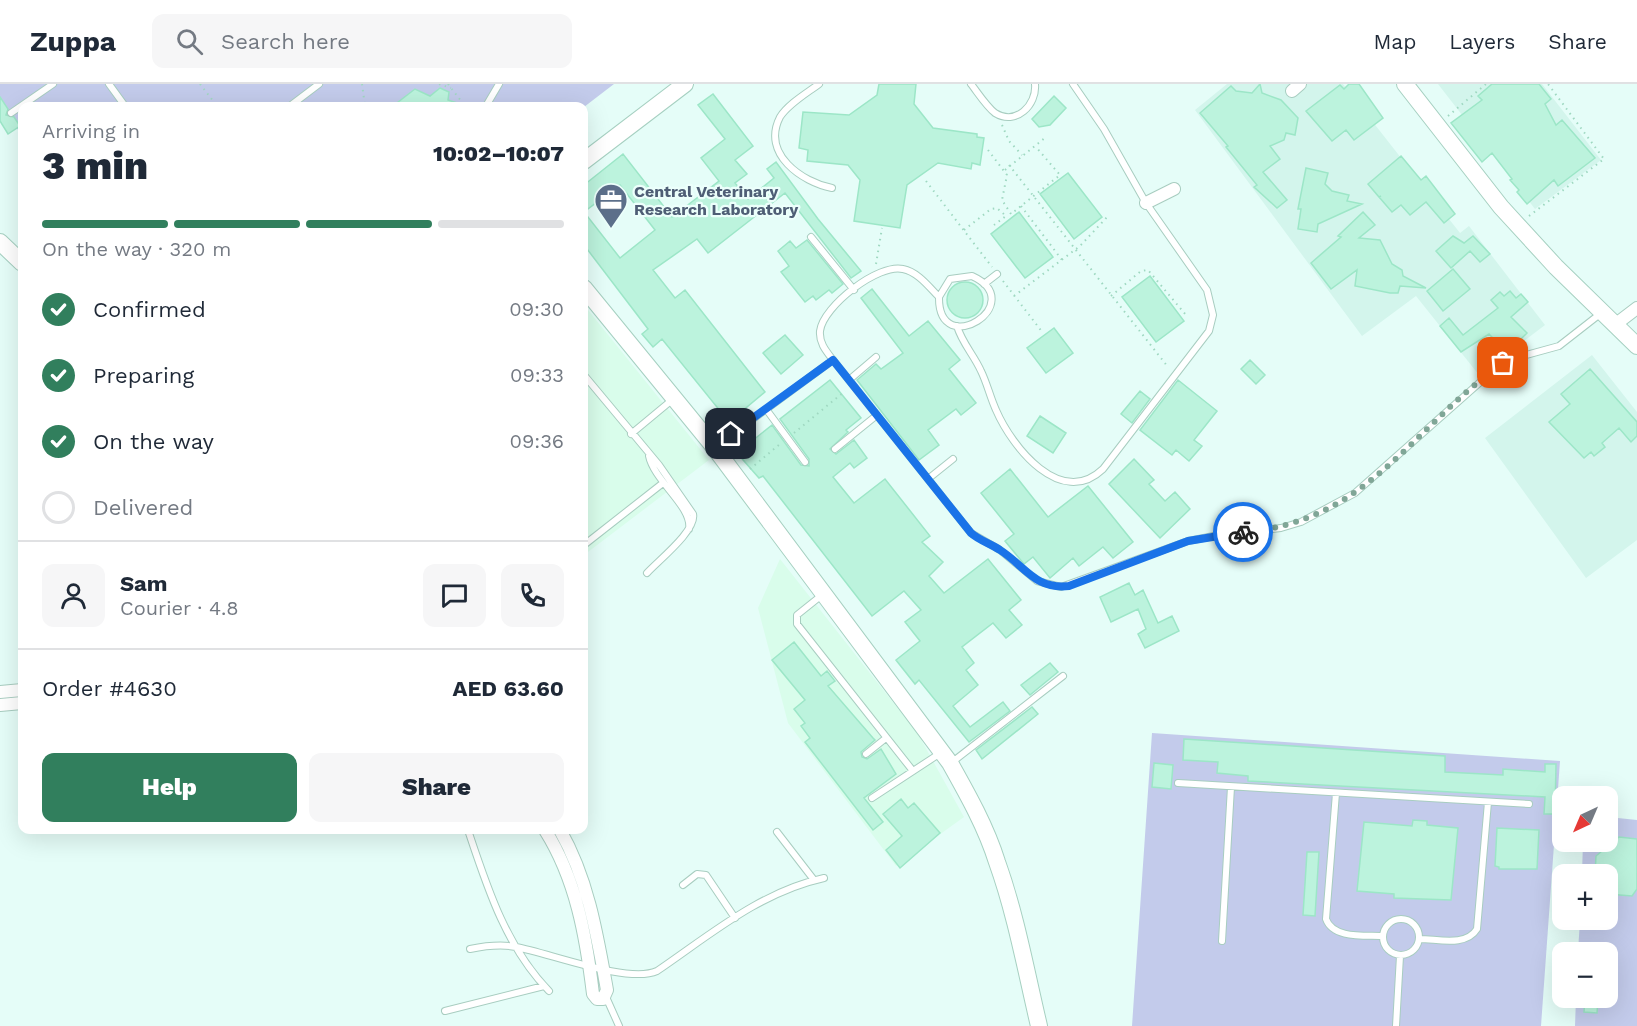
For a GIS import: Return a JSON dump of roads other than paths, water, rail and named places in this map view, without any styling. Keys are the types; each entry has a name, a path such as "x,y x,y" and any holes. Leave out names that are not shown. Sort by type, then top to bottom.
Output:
{"street":[{"path":"588,158 685,84"},
{"path":"1405,84 1517,225 1637,346"},
{"path":"1146,203 1174,189"},
{"path":"0,242 18,259"},
{"path":"588,293 714,447 946,757 973,805 997,860 1008,895 1039,1026"},
{"path":"1616,324 1637,308"},
{"path":"0,692 18,690"},
{"path":"0,705 18,703"},
{"path":"547,834 575,896 594,997 600,1000 606,997 603,969 584,883 562,834"}],"lane":[{"path":"27,102 53,84"},
{"path":"109,84 122,102"},
{"path":"295,102 319,84"},
{"path":"488,102 499,84"},
{"path":"819,84 785,111 777,126 777,144 784,160 800,176 832,188"},
{"path":"971,84 993,111 999,115 1014,116 1026,110 1034,97 1035,84"},
{"path":"957,326 964,343 980,367 1004,426 1037,467 1062,481 1080,481 1097,474 1209,331 1212,306 1207,290 1146,203 1104,129 1073,84"},
{"path":"11,113 18,108"},
{"path":"811,237 854,290"},
{"path":"939,297 945,284 957,276 972,276 984,284 988,291 990,305 984,318 972,326 957,326 945,318 939,297 908,270 888,268 875,273 830,310 822,324 820,340 833,360 976,538 1000,550 1037,581 1053,586 1069,586 1188,541 1224,534 1281,528 1320,514 1355,493 1495,369 1512,359 1559,346 1603,312"},
{"path":"984,284 997,274"},
{"path":"849,380 876,357"},
{"path":"714,447 833,360"},
{"path":"588,380 648,456 659,465 693,513 694,521 688,531 647,573"},
{"path":"631,434 674,398"},
{"path":"766,409 805,462"},
{"path":"836,449 877,415"},
{"path":"648,456 653,469 688,516 688,531"},
{"path":"928,479 953,459"},
{"path":"588,541 663,483"},
{"path":"825,593 799,613 795,621 913,771"},
{"path":"872,798 913,771 946,757 1063,676"},
{"path":"866,754 886,738"},
{"path":"1178,783 1529,804"},
{"path":"1222,941 1231,787"},
{"path":"1336,793 1328,923 1337,932 1382,936"},
{"path":"1420,939 1460,940 1470,937 1477,929 1488,802"},
{"path":"777,832 814,880"},
{"path":"469,834 489,888 515,946 549,991"},
{"path":"683,885 697,874 706,875 735,918"},
{"path":"470,949 515,946 603,969 637,975 650,974 772,895 824,878"},
{"path":"1402,919 1413,923 1420,939 1411,953 1400,956 1385,947 1382,936 1391,922 1402,919"},
{"path":"1396,1026 1400,956"},
{"path":"445,1011 544,986"},
{"path":"606,997 619,1026"}],"place":[{"name":"Central Veterinary Research Laboratory","path":"611,229"}]}
